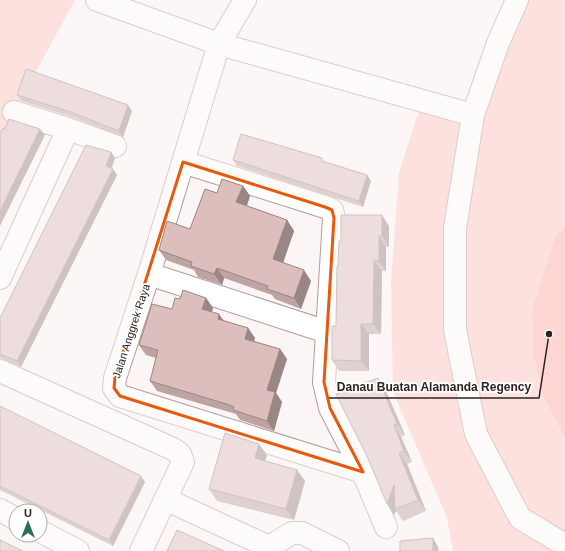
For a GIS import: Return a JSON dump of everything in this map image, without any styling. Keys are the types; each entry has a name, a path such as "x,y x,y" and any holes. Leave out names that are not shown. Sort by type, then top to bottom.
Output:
{"street":[{"path":"97,0 219,44 473,115"},
{"name":"Jalan Anggrek Raya","path":"244,0 219,44 149,274 115,378 114,388 120,396 363,472"},
{"path":"517,0 498,43 473,115 455,228 455,330 476,434 520,518 565,545"},
{"path":"14,112 115,146"},
{"path":"0,278 68,129"},
{"path":"183,162 325,206 332,210 334,218 324,382 330,408 363,472 386,527"},
{"path":"149,274 327,332"},
{"path":"0,371 174,449 180,454 183,462 141,551"},
{"path":"165,499 269,549 292,533 302,533 338,551"},
{"path":"48,535 78,551"}],"highlighted area":[{"path":"183,162 325,207 332,210 334,218 324,382 330,408 363,472 120,396 114,388 115,378"}],"shaded area":[{"path":"0,0 75,0 14,112 0,143"},
{"path":"518,0 565,0 565,228 556,234 544,398 565,438 565,551 453,551 447,518 393,392 391,283 399,173 422,101 473,115"},
{"path":"565,228 565,438 544,398 534,357 532,311 556,234"}],"building":[{"path":"26,69 128,105 119,131 68,111 17,95"},
{"path":"9,119 40,129 0,211 0,133 3,128 5,129"},
{"path":"241,134 322,158 322,161 367,175 359,201 233,160"},
{"path":"86,145 111,152 106,166 113,169 17,361 0,354 0,318"},
{"path":"222,179 243,186 236,202 287,220 273,259 304,270 294,298 267,289 268,286 217,268 214,274 191,266 192,262 159,250 167,221 190,229 205,189 217,193"},
{"path":"341,215 382,215 382,236 379,236 379,261 374,261 373,324 361,324 361,361 332,360 332,326 336,326 337,266 339,241 341,241"},
{"path":"183,290 206,298 202,309 219,314 218,319 248,328 245,339 280,349 267,390 275,392 267,421 233,410 234,407 230,405 150,381 158,350 139,345 152,304 172,309 175,298 180,299"},
{"path":"378,378 397,424 394,425 404,451 399,453 418,500 395,509 394,485 387,504 367,456 336,394"},
{"path":"0,406 141,476 109,540 48,510 48,503 34,503 0,486"},
{"path":"225,433 259,444 255,458 297,470 286,509 209,489"},
{"path":"177,530 224,551 167,551"},
{"path":"433,538 433,551 400,551 400,541"},
{"path":"0,540 23,551 0,551"}],"place":[{"name":"Danau Buatan Alamanda Regency","path":"549,334"}]}
